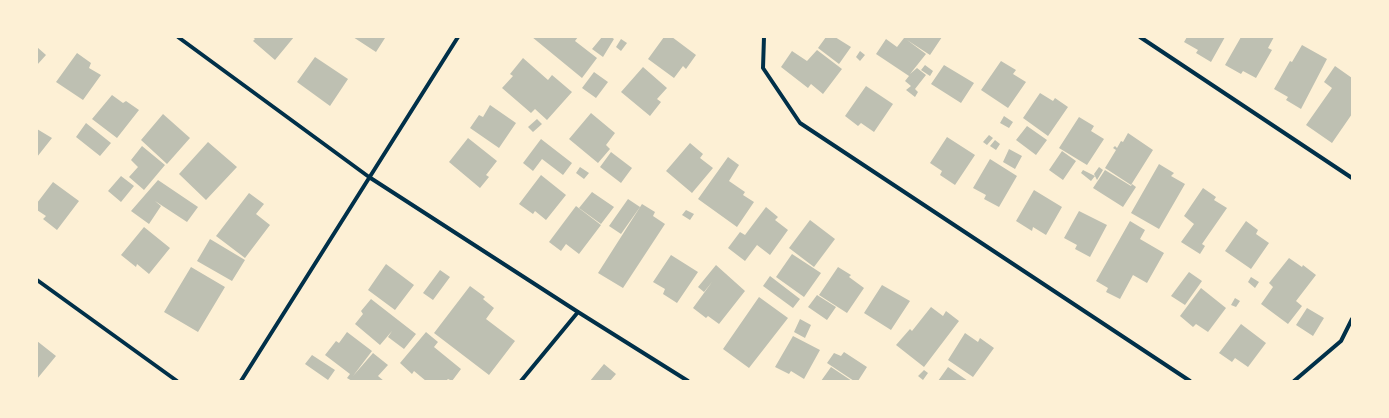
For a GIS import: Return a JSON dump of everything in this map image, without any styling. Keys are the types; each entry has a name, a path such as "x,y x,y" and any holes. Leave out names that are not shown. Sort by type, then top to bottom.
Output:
{"street":[{"path":"178,37 369,177 688,381"},
{"path":"242,381 458,37"},
{"path":"764,37 763,68 800,122 1190,381"},
{"path":"1140,37 1352,178"},
{"path":"37,280 176,381"},
{"path":"521,381 578,312"},
{"path":"1294,381 1341,341 1352,320"}],"building":[{"path":"252,37 294,37 275,60 253,41 255,39"},
{"path":"353,37 383,37 385,38 376,52"},
{"path":"532,37 578,37 575,41 597,58 582,78"},
{"path":"602,37 611,37 614,39 603,57 592,49"},
{"path":"664,37 672,37 696,55 686,69 683,66 674,78 648,59"},
{"path":"826,37 835,37 851,47 839,64 818,48"},
{"path":"903,37 942,37 930,55 907,40 926,54 910,74 917,68 926,75 915,89 918,92 915,97 906,90 911,86 905,81 909,76 876,54 886,39 897,47 904,38"},
{"path":"1187,37 1225,37 1211,62 1196,53 1198,50 1184,42"},
{"path":"1241,37 1274,37 1268,48 1272,50 1256,78 1243,71 1241,74 1225,65"},
{"path":"621,39 627,43 621,51 616,47"},
{"path":"1302,45 1327,59 1301,109 1286,100 1288,97 1274,89 1290,61 1292,62"},
{"path":"37,47 46,55 37,65"},
{"path":"817,50 842,69 823,94 811,84 808,88 781,67 792,51 807,61"},
{"path":"860,51 865,55 860,61 856,57"},
{"path":"77,53 91,63 89,68 101,75 83,100 56,82"},
{"path":"315,57 348,79 330,106 297,82"},
{"path":"523,58 548,80 552,75 572,92 547,120 535,109 531,113 502,88 513,76 510,74"},
{"path":"1001,61 1016,70 1013,74 1026,82 1008,108 981,90"},
{"path":"925,65 933,71 930,76 921,70"},
{"path":"944,65 974,83 961,103 931,84"},
{"path":"1335,66 1352,78 1352,114 1332,143 1306,125 1332,88 1324,82"},
{"path":"643,67 667,88 657,99 661,102 650,116 621,92"},
{"path":"594,72 608,82 596,98 582,88"},
{"path":"866,86 893,104 874,132 861,123 858,126 845,116"},
{"path":"1040,93 1053,101 1055,98 1068,107 1048,136 1023,118"},
{"path":"112,95 123,103 126,101 139,110 117,138 92,119"},
{"path":"490,105 516,123 499,148 470,128 479,115 483,117"},
{"path":"591,113 615,133 606,145 610,149 598,163 569,139"},
{"path":"163,114 190,138 167,164 141,140"},
{"path":"1004,116 1013,122 1009,128 1000,123"},
{"path":"1079,117 1094,126 1091,131 1104,139 1087,165 1059,148"},
{"path":"537,119 542,124 533,132 528,127"},
{"path":"86,123 111,143 100,156 76,137"},
{"path":"1027,126 1047,140 1036,155 1016,140"},
{"path":"37,129 52,138 37,157"},
{"path":"1128,133 1153,150 1131,185 1105,168 1116,150 1113,148 1115,146 1117,148 1121,141 1123,142"},
{"path":"989,135 993,138 987,145 983,142"},
{"path":"947,137 975,155 955,185 940,175 942,171 930,163"},
{"path":"468,138 497,161 486,175 489,177 480,188 449,162"},
{"path":"541,139 572,163 563,175 542,159 533,171 523,163"},
{"path":"995,140 1000,144 996,150 990,146"},
{"path":"208,142 237,167 206,200 179,174"},
{"path":"690,143 703,154 700,158 713,168 692,193 666,171"},
{"path":"142,146 165,165 144,190 129,177 138,167 131,160"},
{"path":"1009,149 1022,156 1015,169 1003,162"},
{"path":"1062,151 1076,161 1063,180 1049,170"},
{"path":"611,152 632,168 621,183 600,167"},
{"path":"728,157 739,165 729,181 745,192 743,195 754,202 737,227 698,199"},
{"path":"990,159 1017,176 999,207 984,199 986,195 973,188"},
{"path":"1159,164 1174,173 1171,176 1185,184 1159,229 1131,213"},
{"path":"580,167 589,173 584,179 576,173"},
{"path":"1099,167 1103,170 1097,180 1094,174"},
{"path":"1083,170 1095,176 1091,181 1081,173"},
{"path":"1105,170 1131,186 1132,184 1136,187 1123,207 1093,188"},
{"path":"541,175 566,195 546,220 535,211 533,214 519,204"},
{"path":"121,176 134,186 121,202 108,191"},
{"path":"158,180 198,207 187,222 155,201 161,206 149,224 131,211"},
{"path":"53,182 79,201 57,230 43,219 46,216 37,210 37,203"},
{"path":"1203,188 1216,197 1214,200 1227,208 1202,244 1205,246 1200,254 1181,242 1194,224 1184,216"},
{"path":"1034,190 1062,207 1046,235 1033,227 1032,231 1016,221"},
{"path":"592,192 614,207 601,224 579,208"},
{"path":"249,193 264,204 256,214 270,225 245,258 216,236"},
{"path":"628,199 640,207 621,234 609,226"},
{"path":"642,204 655,212 653,216 665,224 623,288 598,273"},
{"path":"576,206 601,225 579,254 566,244 561,251 549,242"},
{"path":"766,207 778,217 775,220 788,230 770,255 757,245 745,261 728,248 740,232 745,235"},
{"path":"686,210 694,214 690,220 682,215"},
{"path":"1079,211 1107,225 1090,257 1075,249 1077,245 1064,238"},
{"path":"810,220 835,239 814,267 789,248"},
{"path":"1130,221 1145,230 1140,239 1164,253 1147,283 1133,275 1120,299 1106,292 1108,288 1096,281"},
{"path":"1246,221 1258,230 1256,234 1269,243 1251,269 1225,251"},
{"path":"144,227 170,248 149,274 137,264 136,267 121,255"},
{"path":"210,239 245,260 232,281 197,261"},
{"path":"792,254 821,273 804,297 776,277"},
{"path":"671,255 698,272 677,303 663,294 665,289 653,282"},
{"path":"1289,258 1302,267 1303,265 1316,275 1296,301 1302,306 1288,324 1261,304 1273,287 1269,283"},
{"path":"386,264 414,285 395,310 368,290"},
{"path":"716,265 745,291 719,324 708,316 706,318 693,308 712,282 704,292 698,287"},
{"path":"191,267 225,287 198,332 164,312"},
{"path":"838,267 851,275 849,277 864,288 847,313 819,295"},
{"path":"440,270 450,277 433,300 423,293"},
{"path":"1189,272 1202,281 1185,305 1171,296"},
{"path":"770,276 800,299 793,308 763,286"},
{"path":"1251,277 1259,282 1255,288 1248,282"},
{"path":"882,285 910,301 891,330 864,313"},
{"path":"470,286 485,297 483,299 494,308 486,319 515,341 489,375 434,333"},
{"path":"1201,288 1226,308 1208,332 1196,324 1193,327 1180,316"},
{"path":"817,295 836,307 827,320 808,307"},
{"path":"759,297 788,318 749,368 723,349"},
{"path":"1235,298 1240,301 1236,307 1231,305"},
{"path":"371,299 416,334 404,349 388,337 392,331 380,345 355,324 363,314 361,311"},
{"path":"931,307 943,316 946,311 959,321 924,367 896,345 910,329 912,331"},
{"path":"1307,308 1324,318 1313,336 1296,325"},
{"path":"800,319 811,325 805,338 794,332"},
{"path":"1241,324 1266,343 1248,367 1235,358 1232,362 1219,353"},
{"path":"347,332 372,351 353,376 373,353 388,365 378,376 384,381 352,381 347,378 350,374 325,355 336,341 339,343"},
{"path":"426,332 438,342 434,347 461,369 452,381 448,379 446,381 426,381 414,371 412,374 400,363"},
{"path":"965,333 978,342 980,338 994,348 973,377 948,360"},
{"path":"793,336 820,350 804,379 791,371 789,374 775,367"},
{"path":"37,341 56,356 37,379"},
{"path":"844,352 867,367 858,381 854,381 827,363 834,353 841,356"},
{"path":"312,355 335,370 328,380 305,364"},
{"path":"604,364 616,374 610,381 590,381"},
{"path":"831,367 852,381 821,381"},
{"path":"948,367 968,381 938,381"},
{"path":"924,370 928,373 923,380 918,376"}]}
